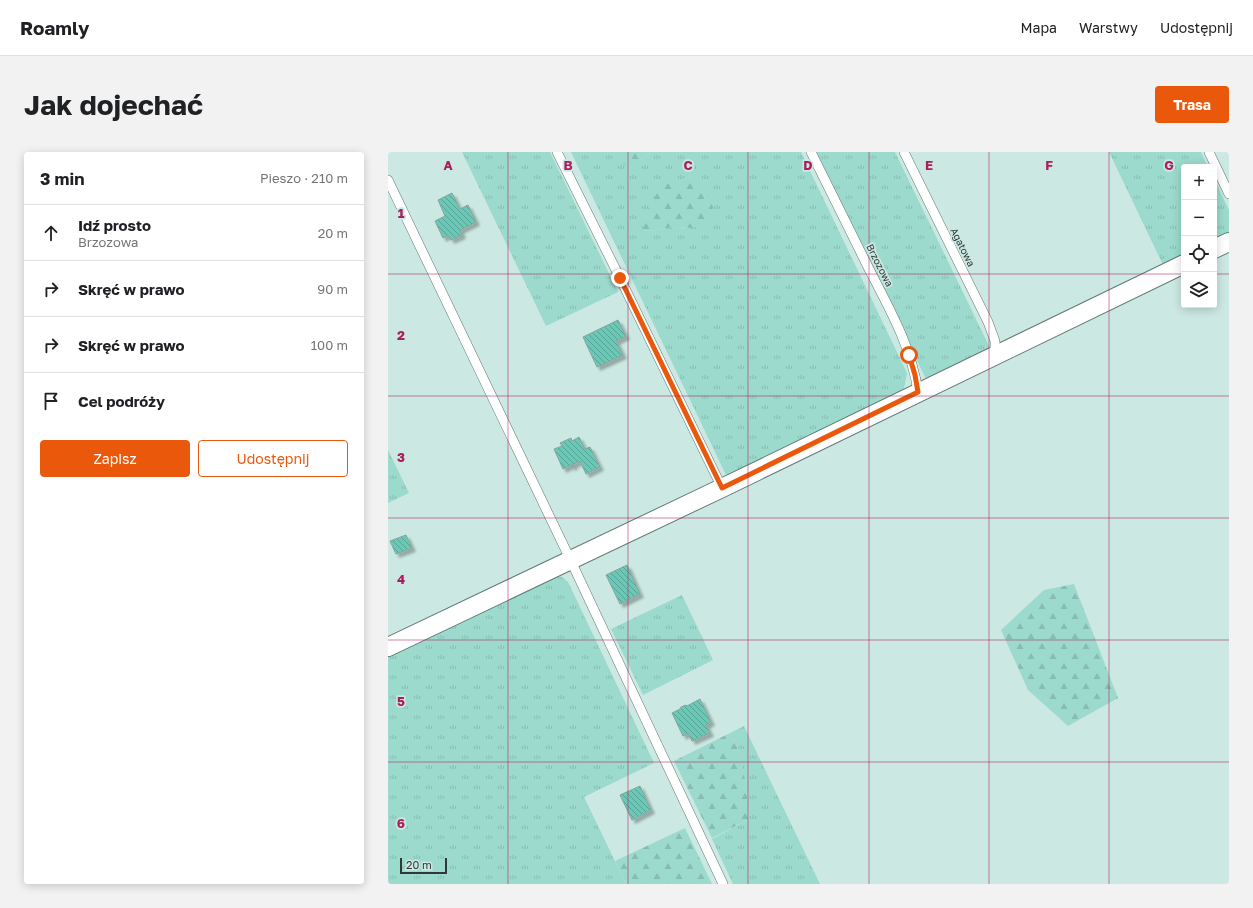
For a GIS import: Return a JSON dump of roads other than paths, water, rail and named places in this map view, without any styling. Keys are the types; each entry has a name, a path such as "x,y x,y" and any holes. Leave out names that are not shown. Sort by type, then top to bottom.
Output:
{"street":[{"path":"1217,248 1229,242"},
{"path":"388,647 570,559 722,488 1181,265"}],"lane":[{"path":"557,152 722,488"},
{"name":"Brzozowa","path":"811,152 890,310 909,355 918,392"},
{"name":"Agatowa","path":"904,152 988,322 995,341 995,355"},
{"path":"1209,152 1229,194"},
{"path":"388,180 570,559 723,884"}]}
